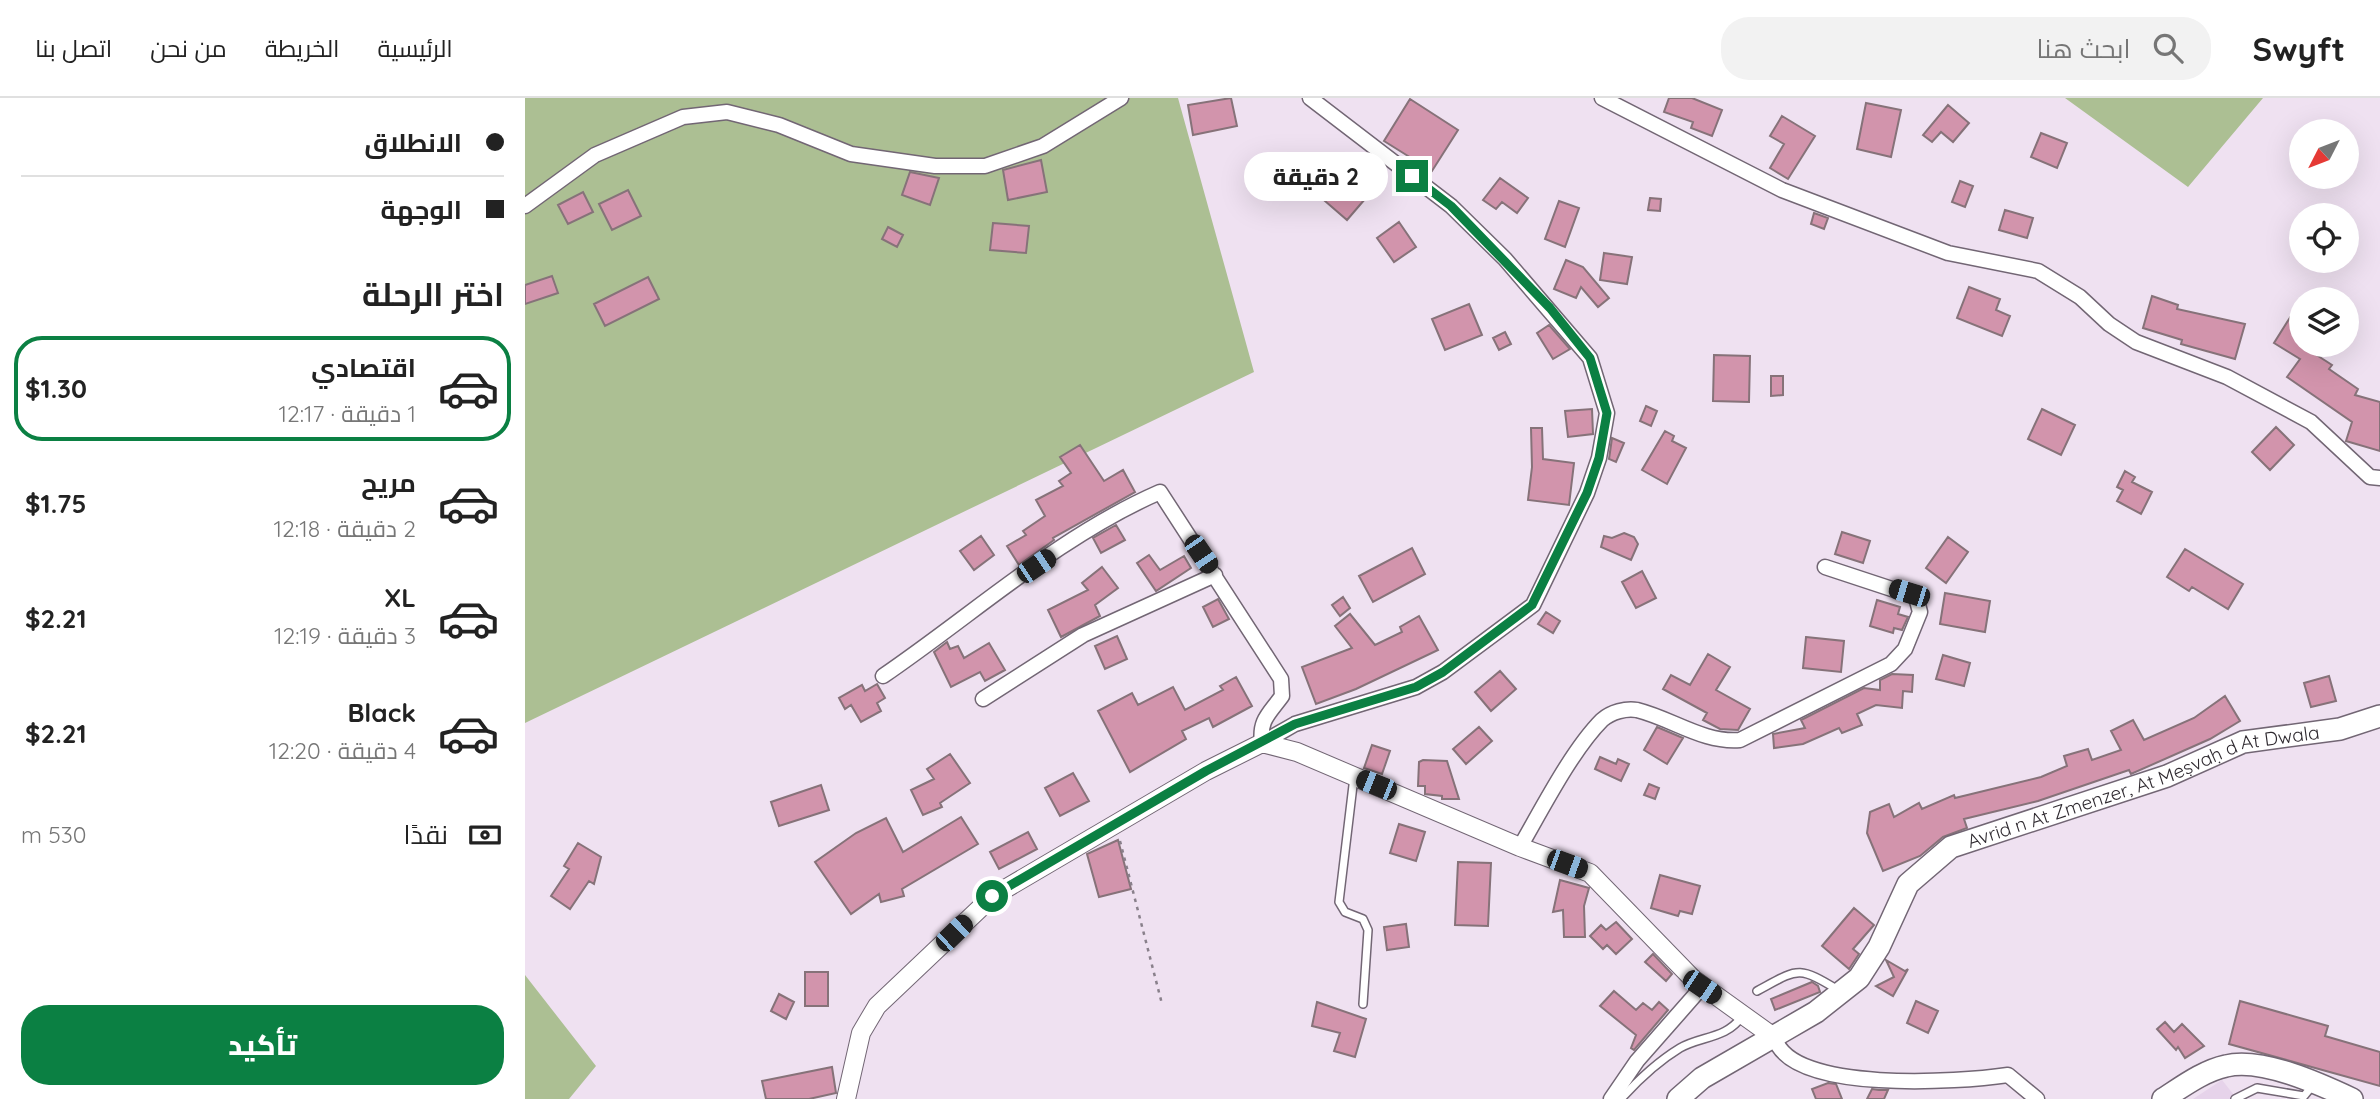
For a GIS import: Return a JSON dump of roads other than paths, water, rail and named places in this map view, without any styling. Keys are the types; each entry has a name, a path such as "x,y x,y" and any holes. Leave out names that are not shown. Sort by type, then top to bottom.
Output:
{"main road":[{"name":"Avrid n At Zmenzer, At Meṣvaḥ d At Dwala","path":"1678,1099 1702,1078 1775,1038 1842,992 1873,960 1908,884 1951,847 2167,776 2243,742 2340,729 2380,716"},
{"path":"2163,1099 2209,1071 2244,1063 2316,1082 2352,1099"}],"street":[{"path":"710,114 712,98"},
{"path":"525,206 595,155 683,117 727,112 779,125 851,154 935,166 985,166 1043,146 1121,98"},
{"path":"846,1099 861,1032 877,1006 992,896 1206,771 1295,724 1416,687 1454,665 1532,605 1587,493 1599,458 1607,413 1590,358 1505,259 1451,206 1310,98"},
{"path":"1602,98 1782,190 1948,253 2038,271 2080,297 2109,324 2136,342 2227,377 2311,422 2370,477 2380,478"},
{"path":"883,676 1112,515 1160,492 1281,679 1282,696 1264,716 1260,728 1262,743"},
{"path":"1520,847 1560,777 1603,719 1620,710 1636,710 1712,738 1740,740 1899,658 1920,612 1916,597 1825,568"},
{"path":"983,699 1083,635 1215,575"},
{"path":"1262,743 1297,752 1520,847 1590,873 1702,987 1775,1038 1779,1051 1791,1060 1821,1073 1911,1082 1968,1081 2008,1075 2037,1099"},
{"path":"1611,1099 1637,1061 1702,987"}],"lane":[{"path":"1354,776 1339,902 1345,912 1363,919 1368,929 1363,1004"},
{"path":"1757,991 1792,972 1800,972 1814,975 1842,992"},
{"path":"1622,1099 1662,1059 1692,1042 1720,1035 1743,1015"},
{"path":"2235,1099 2257,1088 2304,1096 2316,1082"}]}
